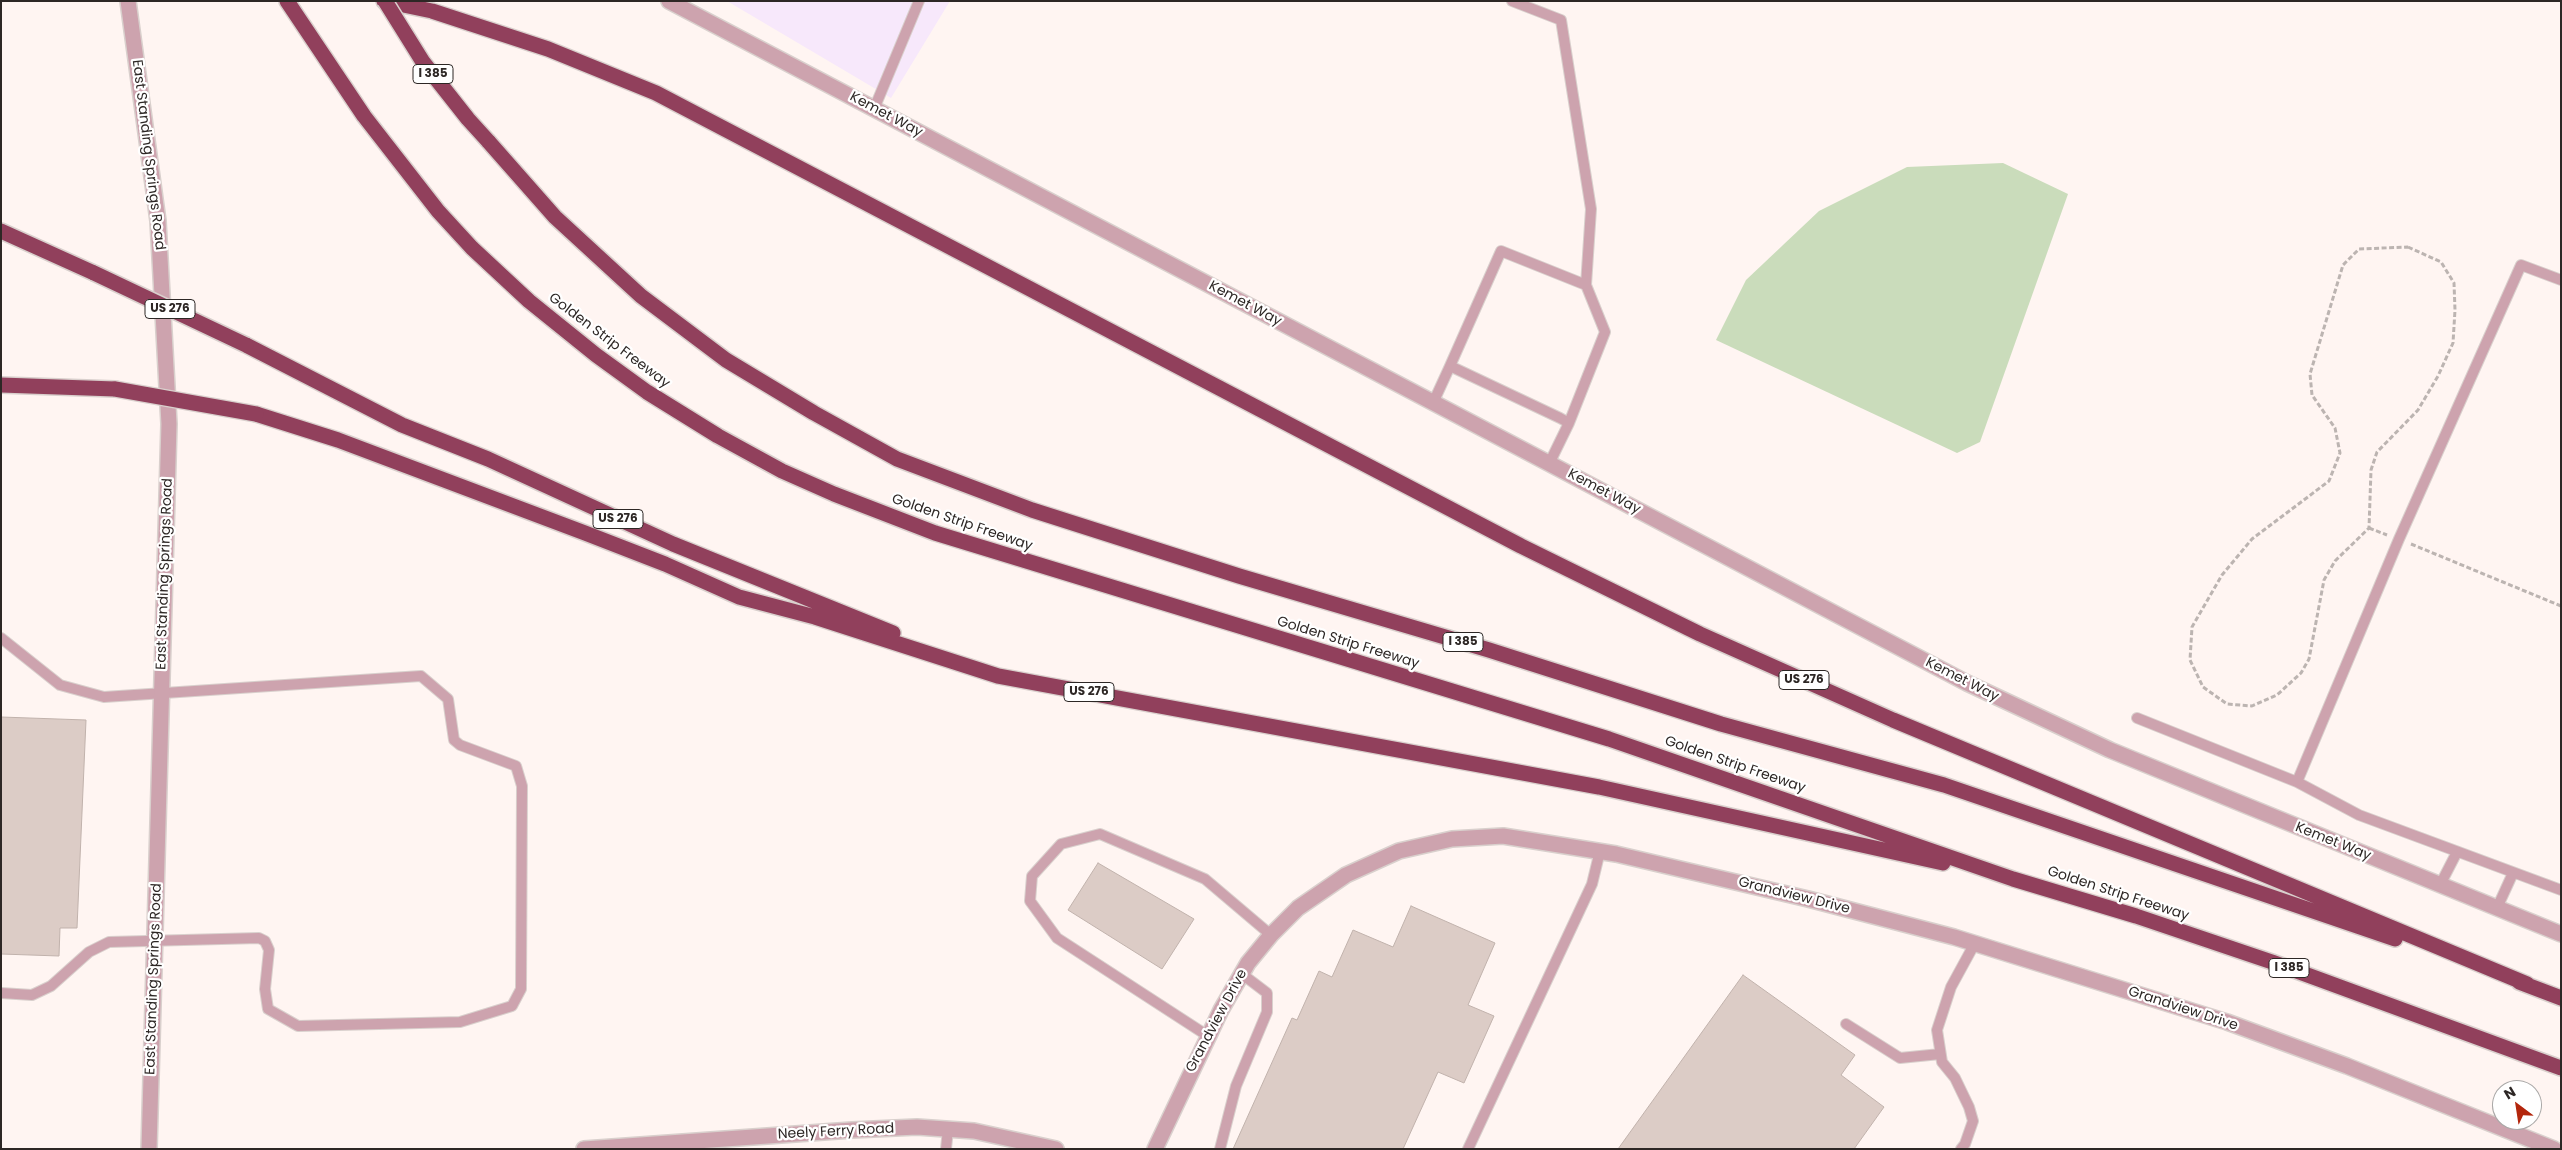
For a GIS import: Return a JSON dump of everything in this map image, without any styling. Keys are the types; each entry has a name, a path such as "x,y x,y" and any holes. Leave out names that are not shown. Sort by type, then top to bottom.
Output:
{"highway":[{"name":"Golden Strip Freeway","path":"287,1 364,116 438,211 472,248 529,301 596,355 647,392 718,436 782,471 834,494 935,533 1609,739 2013,878 2136,916 2272,962 2561,1068"},
{"name":"I 385","path":"384,1 423,62 468,119 555,217 641,296 726,360 814,413 897,459 1032,510 1239,576 1489,650 1721,724 1944,785 2527,984 2561,998"},
{"name":"US 276","path":"384,1 432,11 548,49 656,93 1521,546 1700,634 1902,724 2527,984"},
{"name":"US 276","path":"1,232 94,273 246,345 402,425 488,459 673,544 998,676 1599,787 2013,878"},
{"path":"1,385 115,389 256,414 338,440 576,529 665,564 739,597 815,617 998,676"}],"street":[{"name":"East Standing Springs Road","path":"128,1 158,221 169,424 149,1149"},
{"name":"Kemet Way","path":"669,1 1958,679 2044,721 2110,750 2561,934"},
{"name":"Grandview Drive","path":"1155,1149 1208,1036 1242,974 1270,935 1298,908 1346,875 1399,851 1452,839 1503,836 1600,851 1798,896 1975,944 2227,1022 2347,1066 2554,1149"},
{"name":"Neely Ferry Road","path":"584,1149 917,1127 974,1131 1056,1149"}],"lane":[{"path":"874,109 919,1"},
{"path":"1512,1 1561,20 1591,209 1586,285 1605,332 1569,423 1549,464"},
{"path":"1433,403 1501,251 1586,285"},
{"path":"2297,782 2399,539 2521,264 2561,280"},
{"path":"1450,366 1569,423"},
{"path":"1,638 60,685 104,697 420,676 448,699 454,740 460,745 516,766 522,786 521,988 512,1006 460,1022 298,1026 268,1008 265,989 269,950 265,941 259,938 108,942 89,952 51,986 32,995 1,993"},
{"path":"2137,718 2297,782 2359,815 2561,890"},
{"path":"1208,1036 1057,938 1030,901 1032,876 1061,844 1100,834 1205,879 1270,935"},
{"path":"1468,1149 1592,884 1600,851"},
{"path":"2440,885 2458,852"},
{"path":"2497,908 2513,873"},
{"path":"1961,1149 1965,1144 1974,1121 1955,1078 1942,1062 1936,1030 1950,988 1975,944"},
{"path":"1220,1149 1236,1086 1266,1012 1268,993 1242,974"},
{"path":"1846,1024 1900,1058 1940,1054"},
{"path":"946,1149 948,1129"}],"path":[{"path":"2408,247 2441,262 2454,282 2453,343 2438,376 2418,410 2377,452 2370,470 2369,528 2335,561 2324,580 2309,659 2300,673 2276,695 2252,706 2226,704 2203,687 2190,660 2192,627 2222,575 2252,539 2329,481 2340,453 2335,428 2312,395 2310,374 2342,265 2359,248 2408,247"},
{"path":"2369,528 2561,606"}],"shaded area":[{"path":"727,1 950,1 891,98"}],"green space":[{"path":"2003,163 2068,194 1980,442 1957,453 1716,340 1746,280 1819,211 1907,167"}],"building":[{"path":"1,717 86,720 77,928 60,928 59,956 1,954"},
{"path":"1098,863 1194,919 1162,969 1068,910"},
{"path":"1411,906 1495,943 1468,1005 1494,1016 1464,1083 1438,1072 1403,1149 1233,1149 1292,1018 1297,1020 1319,971 1332,977 1353,930 1393,947"},
{"path":"1743,975 1855,1055 1841,1075 1884,1107 1854,1149 1618,1149"}]}
